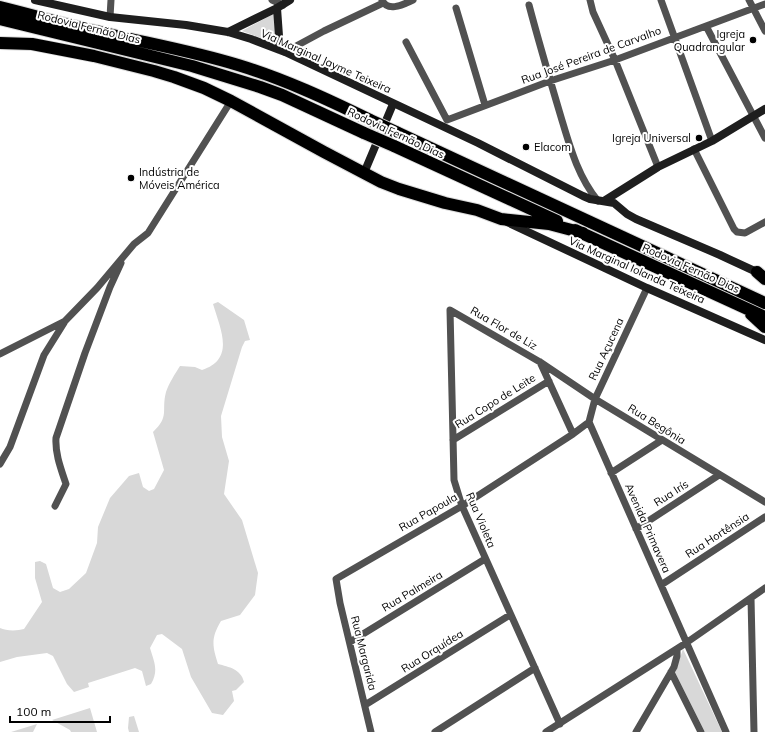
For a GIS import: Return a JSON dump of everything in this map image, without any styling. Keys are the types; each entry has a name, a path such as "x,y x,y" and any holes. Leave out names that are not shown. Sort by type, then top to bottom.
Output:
{"highway":[{"path":"0,6 7,16 47,39 94,56"},
{"name":"Rodovia Fernão Dias","path":"7,16 100,32 188,51 286,82 326,99 765,303"},
{"name":"Rodovia Fernão Dias","path":"7,16 192,66 282,95 765,317"},
{"path":"0,43 32,44 94,56 174,77 204,88 231,101 364,173 399,189 445,203 477,210 501,219 549,224 583,233"},
{"path":"743,306 765,327"}],"main road":[{"name":"Via Marginal Jayme Teixeira","path":"35,0 78,11 110,17 186,25 228,32 283,51 597,200 617,205 627,214 636,219 762,276"},
{"path":"228,32 280,7 290,0"},
{"path":"280,7 283,51"},
{"path":"364,173 393,104"},
{"path":"597,200 712,140 765,109"},
{"name":"Via Marginal Iolanda Teixeira","path":"501,219 647,288 765,340"}],"street":[{"path":"110,17 112,0"},
{"path":"272,0 280,7"},
{"path":"283,51 383,1 388,6 393,7 413,0"},
{"path":"590,0 597,22 615,60 658,167"},
{"path":"661,0 712,140"},
{"path":"748,0 754,8 765,30"},
{"name":"Rua José Pereira de Carvalho","path":"406,42 447,120 550,81 615,60 765,4"},
{"path":"529,5 573,156 586,184 597,200"},
{"path":"456,8 485,105"},
{"path":"706,26 765,138"},
{"path":"0,464 10,448 44,355 65,321 125,256 134,244 148,234 231,101"},
{"path":"694,149 734,229 737,232 745,232 765,222"},
{"path":"55,506 66,484 61,474 56,438 85,353 110,287 125,256"},
{"name":"Rua Açucena","path":"589,422 595,399 647,288"},
{"name":"Rua Flor de Liz","path":"450,310 540,362 572,434"},
{"name":"Rua Violeta","path":"450,310 454,480 462,506 560,724"},
{"path":"0,354 65,321"},
{"name":"Rua Begônia","path":"540,362 595,399 765,502"},
{"name":"Rua Copo de Leite","path":"453,440 549,381"},
{"name":"Rua Papoula","path":"336,579 462,506 589,422"},
{"name":"Avenida Primavera","path":"589,422 726,732"},
{"path":"611,473 662,440"},
{"name":"Rua Irís","path":"636,529 719,475"},
{"name":"Rua Hortênsia","path":"661,585 765,517"},
{"name":"Rua Palmeira","path":"350,642 486,559"},
{"name":"Rua Margarida","path":"336,579 340,603 371,732"},
{"path":"546,732 677,649 765,588"},
{"path":"751,598 754,732"},
{"name":"Rua Orquídea","path":"365,705 510,615"},
{"path":"636,732 671,672 676,661 677,649"},
{"path":"435,732 535,668"},
{"path":"671,672 701,732"}],"shaded area":[{"path":"275,13 277,44 242,31"},
{"path":"218,302 244,320 250,340 245,341 242,347 221,416 222,437 229,461 224,494 242,520 258,573 255,595 240,615 221,621 214,637 214,647 218,664 237,671 244,682 236,690 232,691 234,701 223,715 212,713 191,677 182,649 162,634 157,635 150,648 154,662 155,674 151,684 146,686 142,671 135,668 88,683 89,687 74,692 67,684 53,656 47,653 17,657 0,662 0,628 5,630 24,629 42,602 35,578 35,562 40,561 46,564 53,588 60,592 69,589 86,573 97,543 98,527 110,498 129,476 139,473 143,487 149,491 154,489 164,470 153,432 162,422 166,392 170,382 180,366 195,367 202,370 213,365 219,358 222,351 222,333 213,304"},
{"path":"683,649 722,732 705,732 675,672"},
{"path":"90,708 97,732 71,732 52,720"},
{"path":"134,716 139,732 129,732 129,717"},
{"path":"37,724 33,732 11,732"}],"place":[{"name":"Igreja Quadrangular","path":"753,40"},
{"name":"Igreja Universal","path":"699,138"},
{"name":"Elacom","path":"526,147"},
{"name":"Indústria de Móveis América","path":"131,178"}]}
